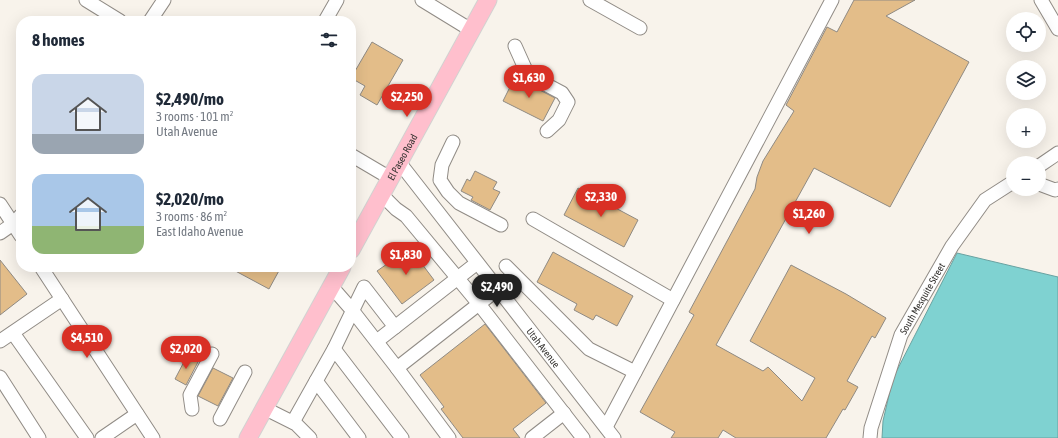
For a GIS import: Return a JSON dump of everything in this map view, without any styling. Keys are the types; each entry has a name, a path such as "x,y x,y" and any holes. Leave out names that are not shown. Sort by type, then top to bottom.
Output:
{"main road":[{"name":"El Paseo Road","path":"356,241 488,0"},
{"path":"248,438 339,272"}],"street":[{"path":"86,0 112,16"},
{"path":"153,16 164,0"},
{"path":"329,16 337,0"},
{"path":"422,0 437,4 471,30"},
{"path":"590,0 640,28"},
{"path":"606,427 832,0"},
{"path":"1041,0 1058,29"},
{"path":"515,46 528,75 562,93 568,102 559,120 547,131"},
{"path":"453,142 442,165 440,180 458,203 500,225"},
{"path":"1046,161 1058,153"},
{"path":"356,158 390,178"},
{"name":"Utah Avenue","path":"399,162 614,438"},
{"name":"South Mesquite Street","path":"870,438 871,428 901,335 952,246 984,200 1006,186"},
{"path":"1046,187 1055,190 1058,189"},
{"path":"381,194 396,209 406,216 458,278 582,438"},
{"path":"0,204 16,219"},
{"path":"533,219 673,300"},
{"path":"0,233 16,221"},
{"path":"377,341 477,263"},
{"path":"506,266 590,349 635,372"},
{"path":"44,272 153,438"},
{"path":"331,286 377,341 449,438"},
{"path":"294,422 334,349 364,287 394,327"},
{"path":"397,368 498,289"},
{"path":"0,342 62,299"},
{"path":"13,333 87,438"},
{"path":"334,349 402,438"},
{"path":"192,409 190,395 212,354"},
{"path":"220,419 244,372"},
{"path":"0,377 39,438"},
{"path":"316,381 359,438"},
{"path":"264,408 294,422 310,438"},
{"path":"532,438 564,413"},
{"path":"102,438 137,414"}],"water":[{"path":"957,253 1058,277 1058,438 882,438 883,421 893,378"}],"building":[{"path":"854,0 915,0 886,16 969,62 890,207 814,168 716,345 763,371 768,367 802,401 815,378 750,341 791,265 846,294 886,318 875,338 872,336 847,381 858,387 845,410 843,409 826,438 736,438 723,430 718,438 671,438 675,432 640,412 694,315 689,312 755,189 757,177 763,161 794,111 786,105 827,27 837,32"},
{"path":"372,42 403,60 377,105 360,95 365,86 356,81 356,69"},
{"path":"516,75 524,82 555,98 543,121 503,101"},
{"path":"475,171 497,182 493,189 500,192 490,210 471,200 473,197 461,191 467,179 470,181"},
{"path":"578,188 638,220 624,247 564,215"},
{"path":"410,248 434,280 402,304 377,271"},
{"path":"553,252 633,296 617,326 596,315 593,320 574,310 577,304 537,282"},
{"path":"0,260 27,294 0,315"},
{"path":"237,272 278,272 269,289"},
{"path":"485,324 546,403 513,429 520,438 463,438 441,409 444,407 420,375"},
{"path":"187,356 198,362 186,385 175,379"},
{"path":"213,368 233,378 218,406 198,396"}]}
